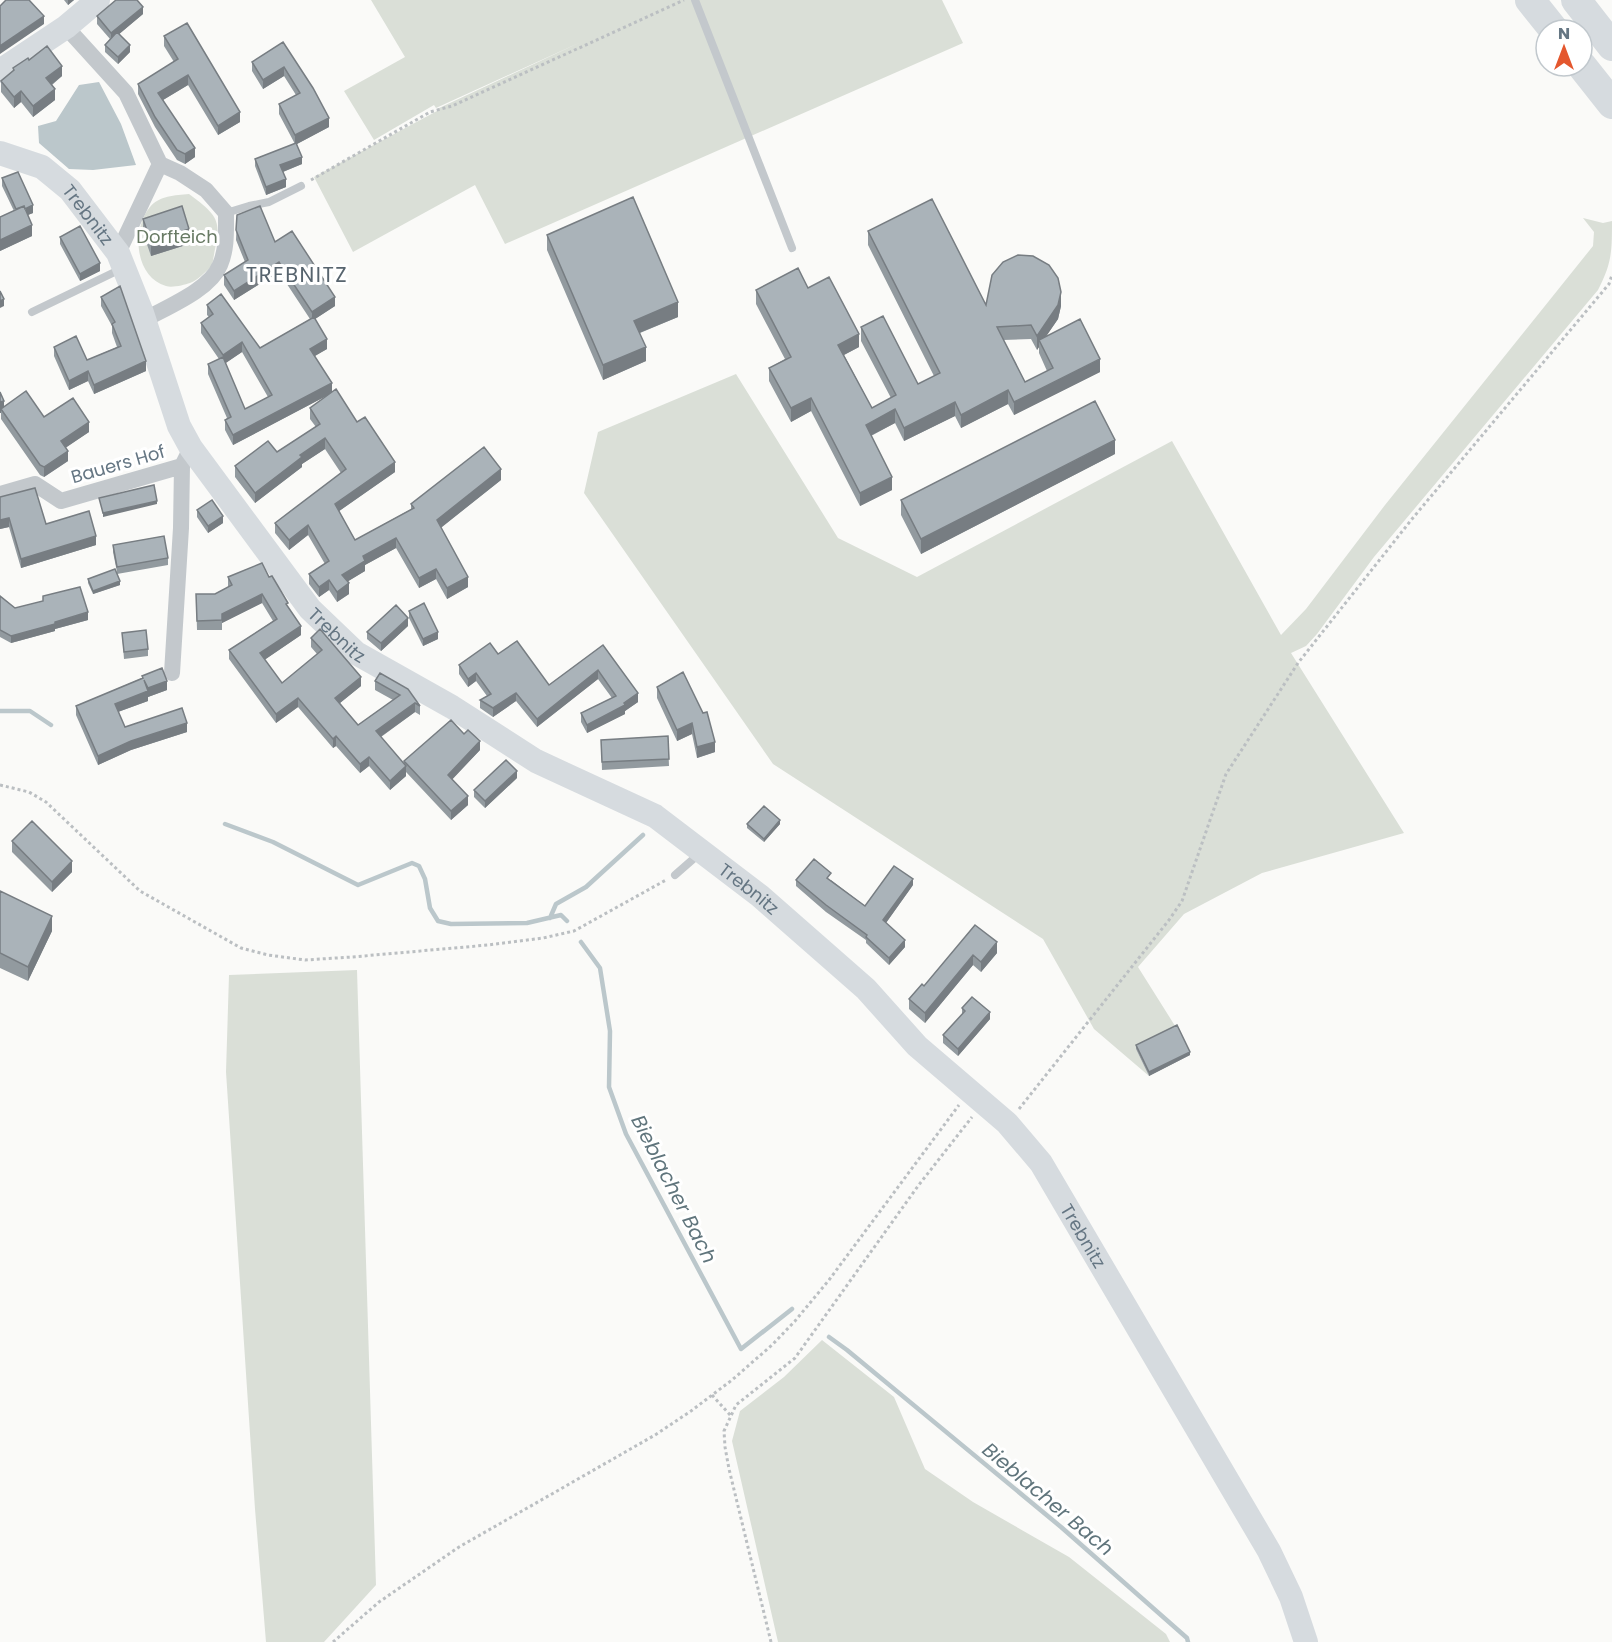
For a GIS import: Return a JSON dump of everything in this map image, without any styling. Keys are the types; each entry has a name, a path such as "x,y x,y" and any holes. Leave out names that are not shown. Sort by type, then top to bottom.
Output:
{"highway":[{"path":"1530,0 1544,18"},
{"path":"1576,0 1612,46"},
{"path":"1591,78 1612,104"}],"street":[{"path":"0,71 66,27 98,0"},
{"path":"66,27 126,93 160,165 180,173 206,190 226,213 226,242 220,267 202,288 144,320"},
{"name":"Trebnitz","path":"0,153 42,167 70,190 121,260 144,320 176,417 186,457 310,609 356,653 452,707 536,760 655,816 760,896 866,989 917,1046 1007,1123 1041,1163 1263,1541 1291,1598 1306,1642"},
{"name":"Trebnitz","path":"121,260 160,165"},
{"path":"172,673 186,457"},
{"name":"Bauers Hof","path":"0,494 35,484 61,501 186,457"}],"lane":[{"path":"695,0 792,248"},
{"path":"226,213 269,202 301,186"},
{"path":"32,312 121,260"},
{"path":"675,875 701,851"}],"path":[{"path":"301,186 430,112 452,106 684,0"},
{"path":"1007,1123 1182,901 1226,774 1298,663 1412,519 1609,284 1612,275"},
{"path":"0,785 29,792 46,802 140,891 241,948 268,955 317,959 478,946 543,938 574,931 675,875"},
{"path":"771,1642 724,1447 724,1431 736,1405 795,1358 918,1186 983,1103"},
{"path":"333,1642 379,1602 450,1553 655,1435 712,1395 772,1345 829,1280 946,1122"},
{"path":"712,1395 731,1416"}],"green space":[{"path":"371,0 942,0 963,43 505,244 475,185 353,252 314,177 437,109 581,42 436,108 434,105 374,140 344,91 405,57"},
{"name":"Dorfteich","path":"189,194 209,211 217,224 217,241 212,266 190,283 166,286 156,281 142,263 139,252 140,228 150,207 158,200"},
{"path":"1583,218 1603,223 1612,221 1610,257 1598,290 1374,557 1317,634 1306,646 1291,653 1404,833 1262,873 1184,914 1138,967 1177,1029 1136,1049 1149,1076 1094,1029 1043,939 773,764 584,493 598,432 736,374 838,538 917,577 1172,441 1281,635 1306,609 1385,505 1593,246 1594,232"},
{"path":"357,970 376,1585 324,1642 266,1642 226,1072 229,975"},
{"path":"822,1340 894,1397 925,1469 973,1502 1069,1557 1166,1634 1170,1642 778,1642 732,1441 740,1411 784,1377"}],"shaded area":[{"path":"99,82 121,124 136,165 93,170 69,169 39,143 38,126 56,121 79,85"}],"building":[{"path":"6,0 29,0 44,16 0,46 0,6"},
{"path":"116,0 137,0 143,7 111,33 97,16"},
{"path":"187,23 240,112 218,126 188,75 158,93 195,148 185,154 177,150 155,117 138,84 178,59 164,36"},
{"path":"117,32 130,45 118,57 105,45"},
{"path":"283,42 313,88 329,118 295,135 279,104 300,93 284,67 263,80 252,62"},
{"path":"47,46 62,66 46,78 55,89 33,106 21,91 14,97 1,81 14,70 13,68 28,58 29,60"},
{"path":"296,143 302,157 280,165 286,179 266,187 255,159"},
{"path":"18,172 33,205 25,209 24,206 16,209 2,178"},
{"path":"633,197 678,302 634,321 646,347 603,365 547,235"},
{"path":"932,199 986,305 992,275 1003,262 1018,255 1033,256 1049,265 1058,278 1061,292 1058,305 1037,336 1031,325 997,327 1025,382 1053,368 1039,340 1080,319 1100,359 1014,402 1008,390 961,415 955,402 904,428 895,409 866,425 892,477 860,493 811,398 791,408 769,368 791,357 756,290 798,268 808,288 829,277 859,334 838,345 872,408 896,395 861,327 883,316 918,384 940,373 868,231"},
{"path":"24,206 32,225 0,240 0,217"},
{"path":"182,206 189,229 151,242 143,219"},
{"path":"260,206 275,242 292,231 335,297 312,312 279,262 234,291 224,275 248,260 236,230 237,215"},
{"path":"80,226 100,263 80,274 60,237"},
{"path":"120,286 146,361 94,385 88,371 69,381 54,347 76,336 87,360 121,346 112,324 115,322 101,297"},
{"path":"221,294 260,348 314,317 327,339 310,349 332,383 233,435 225,420 231,417 208,364 223,357 245,409 272,395 242,342 223,355 201,323 213,314 207,305"},
{"path":"336,389 357,422 365,417 395,462 335,504 355,540 414,508 411,504 484,447 501,469 437,520 468,577 447,588 436,569 419,578 396,538 363,556 365,561 342,575 349,583 337,592 329,580 319,587 309,574 329,561 308,525 289,540 275,523 346,469 325,438 300,455 302,457 255,493 235,466 268,441 277,452 320,424 310,408"},
{"path":"26,391 44,417 73,398 89,422 61,441 68,451 44,467 40,465 1,409"},
{"path":"1095,401 1115,440 921,539 901,500"},
{"path":"154,485 157,501 103,513 99,498"},
{"path":"35,488 46,524 89,511 96,536 21,559 9,518 0,520 0,497"},
{"path":"212,500 223,516 208,526 197,510"},
{"path":"164,536 168,558 117,567 113,545"},
{"path":"262,563 301,626 260,653 282,683 322,650 311,638 320,629 361,677 335,698 358,725 400,695 375,681 380,673 408,689 420,706 415,703 376,731 406,766 390,781 369,757 360,764 336,736 333,739 298,698 276,714 229,650 277,619 262,594 222,614 222,620 197,621 196,594 215,594 232,585 228,577"},
{"path":"115,569 120,581 93,591 88,579"},
{"path":"80,587 88,612 11,636 0,630 0,596 15,608 43,601 43,596"},
{"path":"424,603 438,632 423,639 409,611"},
{"path":"396,605 408,618 381,643 367,632"},
{"path":"146,630 148,649 124,652 122,633"},
{"path":"517,641 549,685 603,645 638,693 624,703 625,705 587,725 581,713 616,696 598,670 537,719 516,693 493,708 480,700 491,694 476,673 468,679 459,665 490,643 498,654"},
{"path":"162,668 167,681 148,688 144,680 148,691 115,704 125,727 182,708 187,723 131,741 98,756 76,706"},
{"path":"683,672 703,713 707,712 715,742 697,747 692,723 677,730 657,687"},
{"path":"451,720 464,734 468,730 480,741 448,775 468,796 451,811 404,761"},
{"path":"668,736 669,759 602,762 601,740"},
{"path":"506,760 517,771 485,801 474,790"},
{"path":"764,806 780,820 764,839 747,824"},
{"path":"32,821 72,861 52,882 12,841"},
{"path":"814,859 831,873 827,878 865,906 894,866 913,879 883,920 905,940 889,958 866,937 867,935 796,880"},
{"path":"0,891 52,916 28,967 0,953"},
{"path":"975,925 997,942 981,962 973,955 925,1013 909,999 922,984 924,986"},
{"path":"972,997 990,1012 958,1049 943,1035 965,1011 962,1008"},
{"path":"1177,1025 1190,1052 1149,1072 1136,1045"}],"waterway":[{"name":"Bieblacher Bach","path":"0,711 30,711 51,725"},
{"name":"Bieblacher Bach","path":"225,824 273,842 358,885 412,863 419,866 425,879 430,908 438,921 451,924 527,923 561,915 567,921"},
{"path":"550,918 556,904 586,887 643,835"},
{"name":"Bieblacher Bach","path":"581,942 600,968 610,1031 609,1087 626,1134 741,1349 792,1309"},
{"name":"Bieblacher Bach","path":"829,1337 1061,1527 1187,1638 1188,1642"}],"district":[{"name":"TREBNITZ","path":"297,274"}]}
